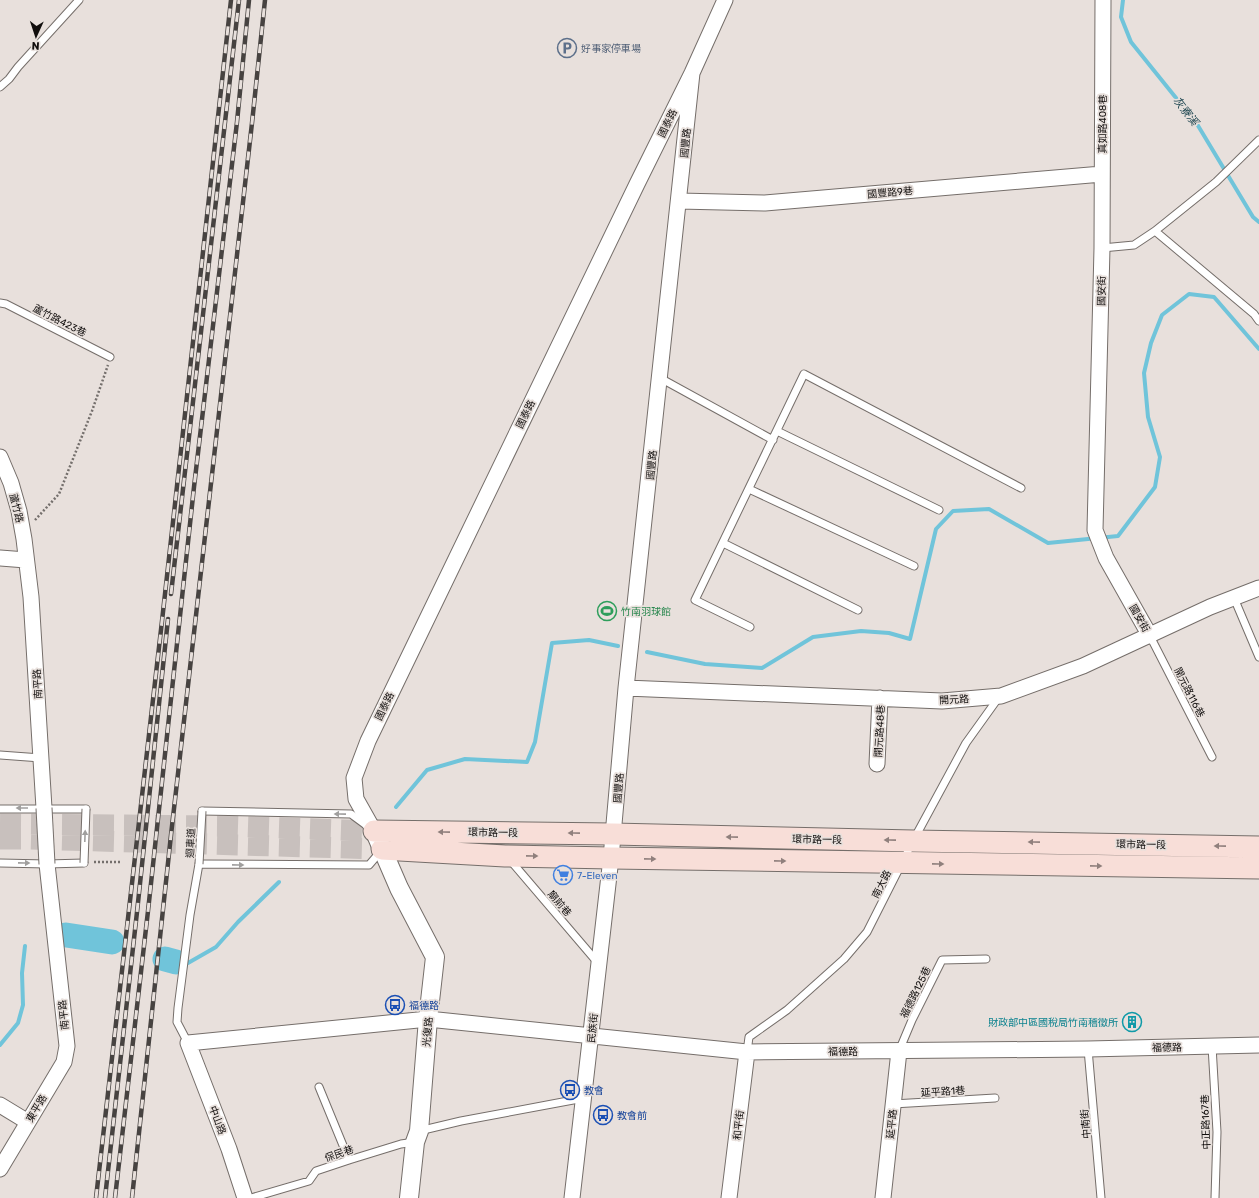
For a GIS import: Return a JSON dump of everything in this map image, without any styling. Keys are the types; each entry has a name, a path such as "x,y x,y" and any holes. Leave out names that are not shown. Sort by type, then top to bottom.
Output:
{"main road":[{"name":"環市路一段","path":"378,840 613,834 1259,847"},
{"path":"378,840 506,856 1259,868"},
{"path":"1063,843 1064,865"}],"street":[{"name":"國泰路","path":"378,840 356,799 354,778 368,741 633,191 692,73 725,0"},
{"name":"真如路408巷","path":"1102,248 1104,0"},
{"name":"國豐路","path":"611,858 626,688 692,73"},
{"name":"國豐路9巷","path":"679,201 765,203 1102,174"},
{"name":"國安街","path":"1102,248 1095,530 1106,558 1150,636"},
{"name":"蘆竹路","path":"0,457 11,483 22,528 26,560"},
{"path":"0,558 26,560"},
{"name":"南平路","path":"26,560 31,597 47,864 67,1046"},
{"name":"開元路","path":"626,688 942,701 1001,696 1083,666 1210,607 1259,588"},
{"name":"開元路48巷","path":"877,764 880,698"},
{"name":"光復路","path":"378,840 399,888 435,957 417,1137 409,1198"},
{"name":"民族街","path":"572,1198 592,1036 598,963 611,858"},
{"name":"福德路","path":"188,1043 428,1019 747,1052 1088,1049 1259,1045"},
{"name":"中山路","path":"188,1043 229,1149 245,1198"},
{"name":"東平路","path":"0,1169 64,1062 67,1046"},
{"name":"延平路","path":"883,1198 899,1051"},
{"name":"和平街","path":"729,1198 747,1052"},
{"path":"0,1105 28,1122"}],"lane":[{"path":"0,87 79,0"},
{"path":"1102,248 1134,245 1155,231 1216,182 1259,140"},
{"path":"1155,231 1254,314 1259,321"},
{"name":"蘆竹路423巷","path":"0,303 6,304 110,357"},
{"path":"750,627 695,600 804,374 1021,488"},
{"path":"660,378 773,440"},
{"path":"777,431 939,510"},
{"path":"749,489 914,566"},
{"path":"723,543 858,610"},
{"path":"1234,598 1259,657"},
{"name":"開元路116巷","path":"1150,636 1212,757"},
{"name":"南大路","path":"747,1052 748,1037 793,1004 844,959 867,932 913,841 966,743 1001,696"},
{"path":"0,755 41,758"},
{"path":"0,809 86,809 84,863 0,863"},
{"name":"迴車道","path":"202,811 350,814 378,840 369,865 199,864 202,811"},
{"name":"廟前巷","path":"506,856 598,963"},
{"path":"188,1043 177,1022 190,915 199,864"},
{"name":"福德路125巷","path":"899,1051 912,1020 942,960 986,959"},
{"name":"中正路167巷","path":"1212,1046 1217,1132 1215,1198"},
{"name":"中南街","path":"1088,1049 1101,1198"},
{"path":"319,1087 349,1160"},
{"name":"保民巷","path":"251,1198 309,1181 316,1171 401,1144 461,1120 584,1098"},
{"name":"延平路1巷","path":"893,1104 995,1098"}],"path":[{"path":"22,528 33,522 60,494 92,411 110,357"},
{"path":"105,862 121,862"}],"waterway":[{"name":"灰寮溪","path":"1123,0 1121,17 1131,42 1197,124 1253,217 1259,222"},
{"path":"647,652 705,664 762,668 813,637 861,631 889,633 910,639 936,529 953,511 989,509 1048,543 1118,536 1155,487 1160,457 1148,417 1144,373 1151,343 1162,315 1189,294 1214,297 1259,349"},
{"path":"396,807 427,770 465,759 527,762 535,742 552,643 589,640 618,646"},
{"path":"188,963 216,947 238,922 279,882"},
{"path":"66,935 112,942"},
{"path":"0,1045 18,1023 23,1005 22,973 25,946"},
{"path":"165,959 176,962"}],"tunnel":[{"path":"0,824 225,826 374,831"},
{"path":"0,839 382,849"}],"railway":[{"path":"96,1198 231,0"},
{"path":"171,594 239,0"},
{"path":"115,1198 194,487 237,122 249,0"},
{"path":"132,1198 171,835 265,0"},
{"path":"105,1198 168,619"}],"place":[{"name":"好事家停車場","path":"567,48"},
{"name":"竹南羽球館","path":"607,611"},
{"name":"7-Eleven","path":"563,875"},
{"name":"福德路","path":"395,1005"},
{"name":"財政部中區國稅局竹南稽徵所","path":"1132,1022"},
{"name":"教會","path":"570,1090"},
{"name":"教會前","path":"603,1115"}]}
